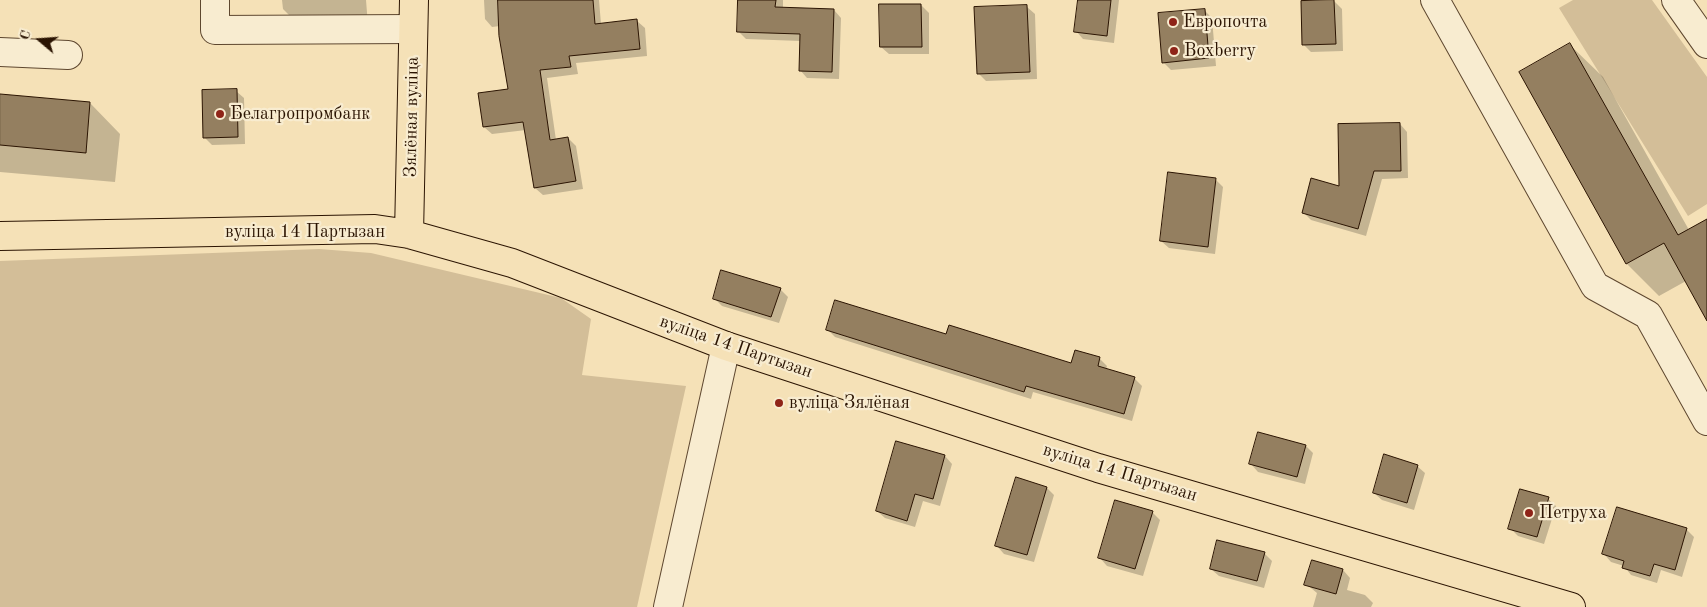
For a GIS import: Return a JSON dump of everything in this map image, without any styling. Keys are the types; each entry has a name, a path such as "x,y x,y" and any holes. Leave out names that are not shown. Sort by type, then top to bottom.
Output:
{"main road":[{"name":"Зялёная вуліца","path":"409,234 414,0"},
{"name":"вуліца 14 Партызан","path":"0,236 376,230 409,234 512,263 726,346 1098,468 1571,607"}],"lane":[{"path":"215,0 215,30 413,29"},
{"path":"1435,0 1595,286 1648,316 1707,421"},
{"path":"1676,0 1707,44"},
{"path":"0,52 68,55"},
{"path":"668,607 726,346"}],"shaded area":[{"path":"1573,0 1652,0 1707,77 1707,204 1688,216 1559,8"},
{"path":"319,249 371,253 561,298 591,319 582,375 686,386 637,607 0,607 0,261"}],"building":[{"path":"498,0 593,0 595,24 637,19 640,49 569,56 571,67 540,70 550,140 568,137 576,181 534,188 523,122 483,127 478,93 508,89 499,36"},
{"path":"738,0 776,0 775,7 834,9 832,72 799,71 800,34 737,32"},
{"path":"1078,0 1111,0 1107,36 1074,32"},
{"path":"1334,0 1336,44 1302,45 1301,1"},
{"path":"879,4 921,4 922,47 880,47"},
{"path":"1027,5 1030,72 977,74 974,7"},
{"path":"1205,9 1209,58 1162,63 1158,13"},
{"path":"1570,43 1678,235 1707,219 1707,321 1664,243 1626,264 1519,72"},
{"name":"Белагропромбанк","path":"237,89 238,137 203,138 202,90"},
{"path":"0,94 90,102 86,153 0,145"},
{"path":"1400,123 1401,171 1374,171 1358,229 1302,213 1311,178 1339,186 1338,124"},
{"path":"1168,172 1216,178 1208,247 1160,241"},
{"path":"721,270 781,288 771,317 713,299"},
{"path":"835,300 946,334 949,325 1071,363 1075,350 1100,357 1098,366 1135,377 1124,414 1026,386 1024,392 826,330"},
{"path":"1258,432 1306,445 1297,477 1249,464"},
{"path":"896,441 945,455 933,499 915,494 907,521 876,511"},
{"path":"1384,454 1418,465 1407,503 1373,493"},
{"path":"1016,477 1047,487 1027,555 995,546"},
{"name":"Петруха","path":"1520,489 1549,497 1537,537 1508,529"},
{"path":"1115,500 1153,511 1135,569 1098,558"},
{"path":"1617,507 1687,528 1675,570 1654,564 1650,576 1622,568 1624,561 1602,554"},
{"path":"1217,540 1265,552 1257,581 1210,569"},
{"path":"1312,560 1343,569 1336,594 1304,585"}],"place":[{"name":"Европочта","path":"1173,22"},
{"name":"Boxberry","path":"1174,51"},
{"name":"Белагропромбанк","path":"220,114"},
{"name":"вуліца Зялёная","path":"779,403"},
{"name":"Петруха","path":"1529,513"}]}
